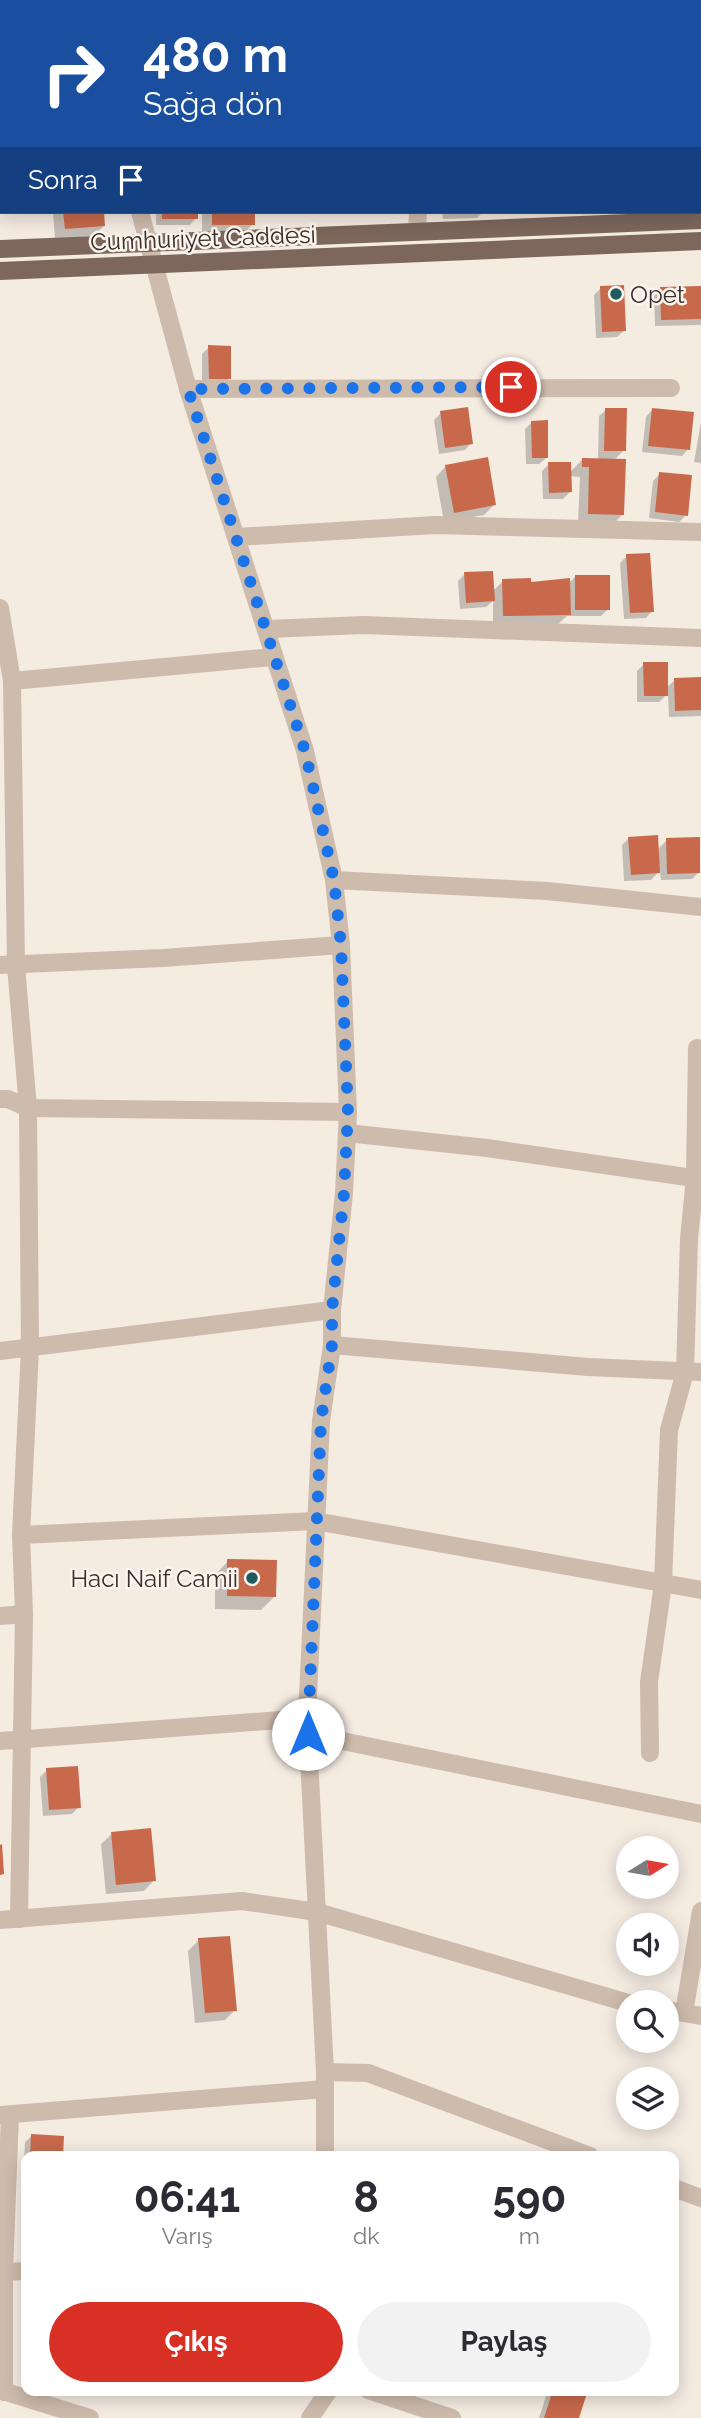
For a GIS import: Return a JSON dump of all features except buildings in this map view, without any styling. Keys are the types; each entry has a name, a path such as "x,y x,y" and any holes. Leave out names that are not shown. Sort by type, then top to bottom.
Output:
{"main road":[{"name":"Cumhuriyet Caddesi","path":"0,249 701,220"},
{"name":"Cumhuriyet Caddesi","path":"0,271 701,241"}],"street":[{"path":"141,214 188,389 305,751 334,880 341,945 348,1112 332,1310 332,1345 321,1421 308,1726 325,2081 325,2151"},
{"path":"417,232 418,214"},
{"path":"188,389 671,388"},
{"path":"237,537 435,525 701,532"},
{"path":"0,608 12,681 8,966 28,1108 30,1348 21,1535 24,1614 19,1919"},
{"path":"267,629 364,625 701,638"},
{"path":"12,681 273,657"},
{"path":"334,880 547,891 701,907"},
{"path":"8,966 341,945"},
{"path":"650,1753 649,1682 663,1584 669,1430 693,1372 689,1239 698,1178 697,1048"},
{"path":"0,1099 8,1099 28,1108 348,1112"},
{"path":"347,1133 486,1148 698,1178"},
{"path":"0,1351 332,1310"},
{"path":"332,1345 588,1367 693,1372"},
{"path":"21,1535 315,1521 701,1590"},
{"path":"0,1616 24,1614"},
{"path":"0,1741 308,1726 701,1814"},
{"path":"0,1920 242,1901 317,1912 616,1999"},
{"path":"684,2013 701,1910"},
{"path":"89,2418 2,2391 5,2115 325,2081 368,2073 577,2151"},
{"path":"679,2190 701,2198"},
{"path":"4,2272 21,2270"},
{"path":"310,2418 325,2396"},
{"path":"386,2396 452,2418"}],"place":[{"name":"Opet","path":"616,294"},
{"name":"Hacı Naif Camii","path":"252,1578"}],"route":[{"path":"308,1734 321,1421 332,1345 332,1310 344,1193 349,1098 341,945 334,880 305,751 188,389 511,387"}]}
